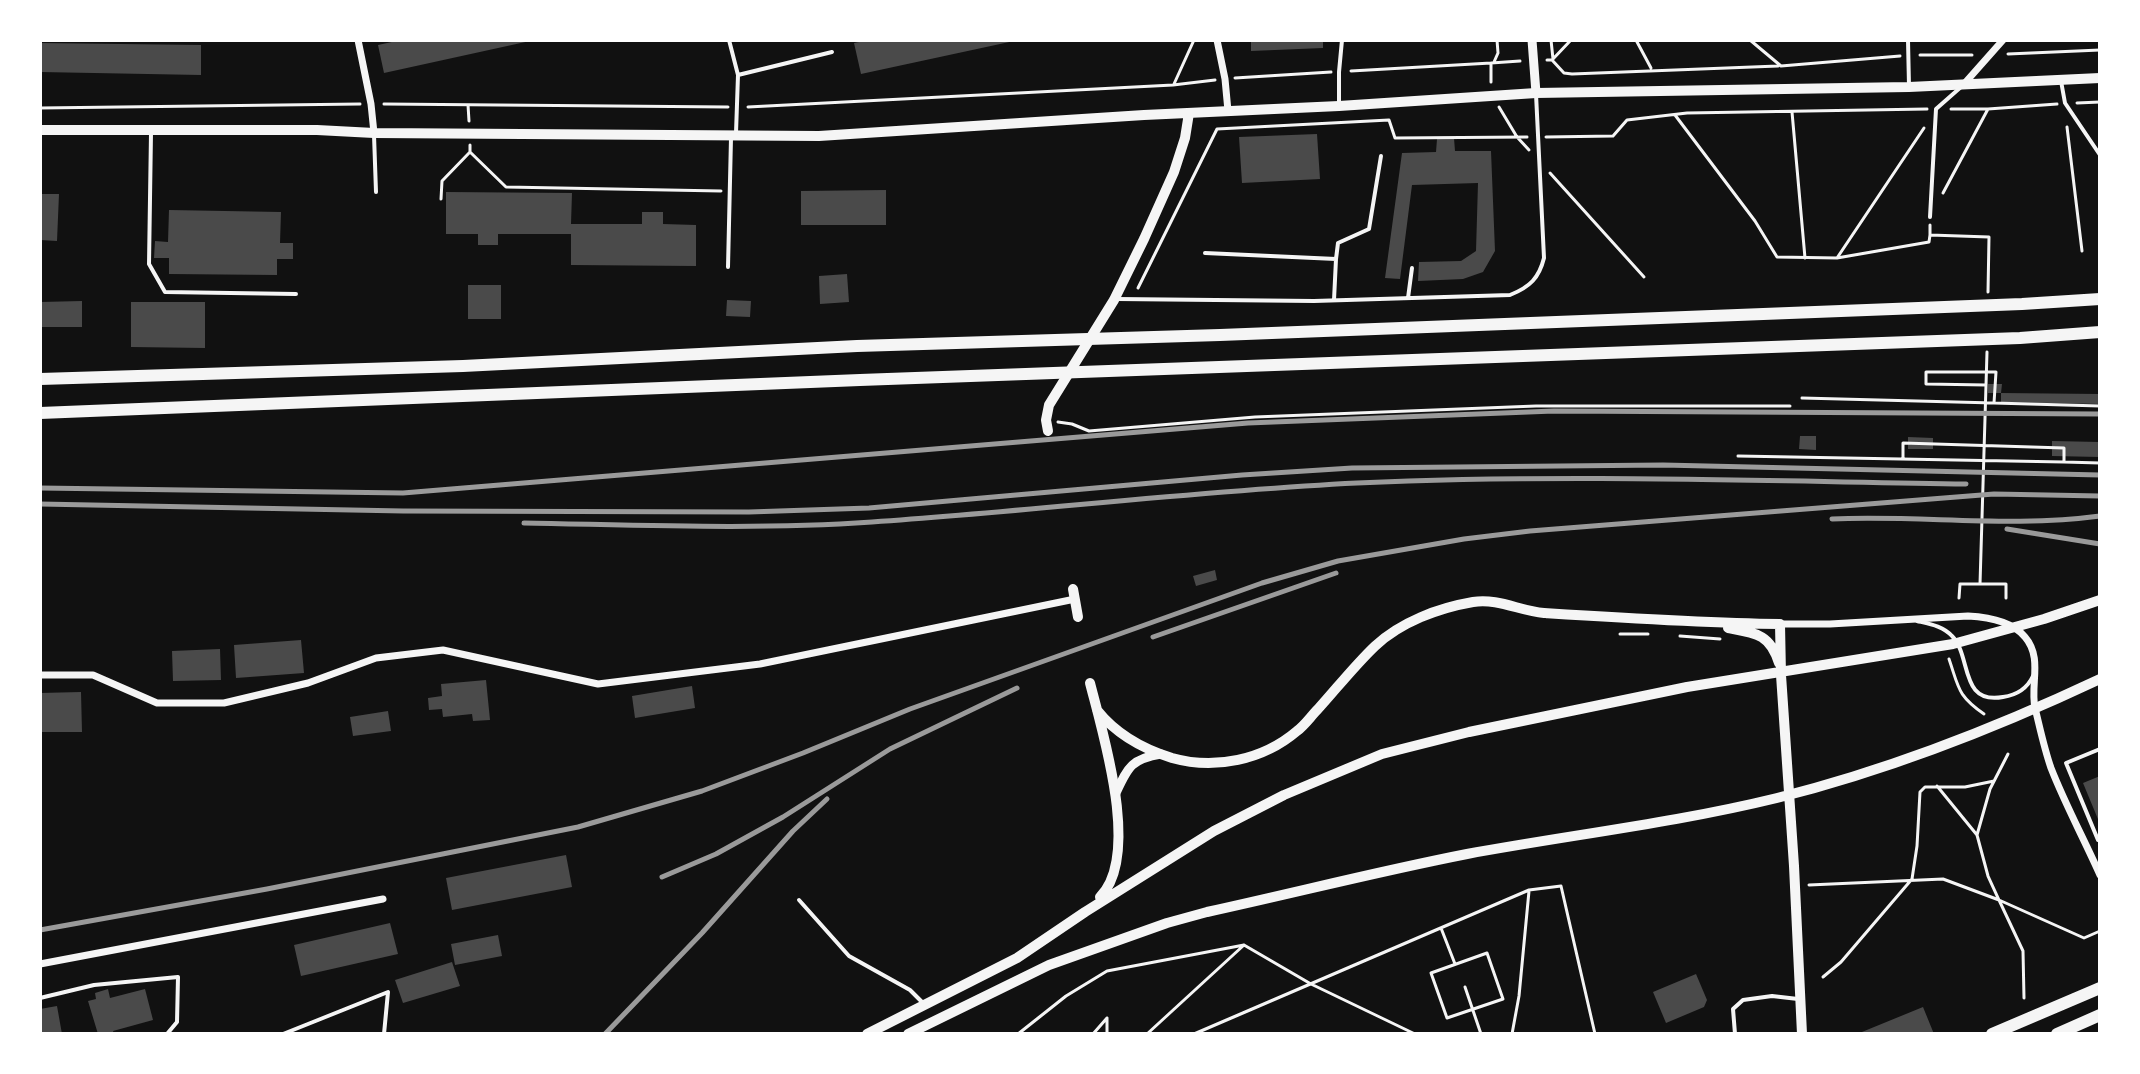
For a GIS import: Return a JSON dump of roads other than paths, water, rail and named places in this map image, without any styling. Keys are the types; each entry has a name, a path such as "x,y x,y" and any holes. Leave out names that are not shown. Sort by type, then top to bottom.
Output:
{"main road":[{"path":"40,130 819,136 1491,95 1909,87 2099,76"},
{"path":"1047,425 1049,405 1114,300 1144,239 1174,172 1189,113"},
{"path":"40,379 463,366 857,346 1220,335 2100,299"},
{"path":"40,413 2020,338 2100,332"},
{"path":"1074,594 1078,617"},
{"path":"867,1034 1017,958 1214,831 1284,795 1382,754 1602,703 1953,644 2100,600"},
{"path":"1097,710 1110,726 1161,754 1192,763 1225,763 1263,752 1297,731 1376,646 1416,619 1445,608 1477,601 1499,602 1540,613 1698,623 1780,624 1802,1034"},
{"path":"1698,623 1744,631 1768,640 1781,675"},
{"path":"908,1034 1049,965 1167,923 1466,854 1627,829 1777,798 1939,748 2004,723 2100,679"},
{"path":"1085,912 1106,890 1117,864 1116,793 1090,683"},
{"path":"1992,1034 2100,988"},
{"path":"2057,1034 2100,1015"}],"street":[{"path":"358,40 374,133"},
{"path":"1217,40 1228,111"},
{"path":"1532,40 1536,93"},
{"path":"1964,84 2003,40"},
{"path":"40,675 93,675 157,703 224,703 308,683 376,658 443,650 598,684 760,664 1074,594"},
{"path":"1780,624 1968,616 1985,617 2017,629 2033,650 2035,672 2032,695 2044,748 2100,875"},
{"path":"1116,793 1132,764 1142,757 1161,754"},
{"path":"40,964 383,899"}],"lane":[{"path":"728,267 729,191 738,75 729,40"},
{"path":"1339,106 1342,40"},
{"path":"1908,40 1909,87"},
{"path":"738,75 832,52"},
{"path":"2060,79 2065,103 2100,155"},
{"path":"1930,217 1936,109 1964,84"},
{"path":"1114,300 1408,298 1510,295 1527,288 1540,274 1544,258 1536,93"},
{"path":"151,130 149,264 165,292 296,294"},
{"path":"374,133 376,192"},
{"path":"1334,300 1338,243 1369,229 1381,156"},
{"path":"1205,253 1336,259"},
{"path":"1408,298 1412,268"},
{"path":"1911,620 1937,626 1953,636 1960,649 1967,677 1975,690 1987,697 1998,698 2021,692 2035,672"},
{"path":"2100,749 2066,763 2100,839"},
{"path":"799,900 849,956 910,990 925,1006"},
{"path":"40,998 94,985 178,977 177,1022 167,1034"},
{"path":"283,1034 388,992 384,1034"},
{"path":"1735,1034 1733,1009 1743,1000 1772,996 1800,999"}],"railway":[{"path":"40,488 403,493 1248,423 1554,411 2100,414"},
{"path":"40,504 403,511 749,512 869,508 1352,468 1663,465 2100,475"},
{"path":"524,523 698,526 828,524 1236,491 1433,480 1662,479 1966,484"},
{"path":"40,930 267,889 578,827 702,791 910,709 1262,583 1338,561 1530,531 1994,494 2100,496"},
{"path":"1832,519 2033,521 2100,516"},
{"path":"2007,529 2100,544"},
{"path":"1153,637 1336,573"},
{"path":"662,877 716,854 783,817 890,749 1017,688"},
{"path":"605,1034 702,933 793,831 827,799"}]}
